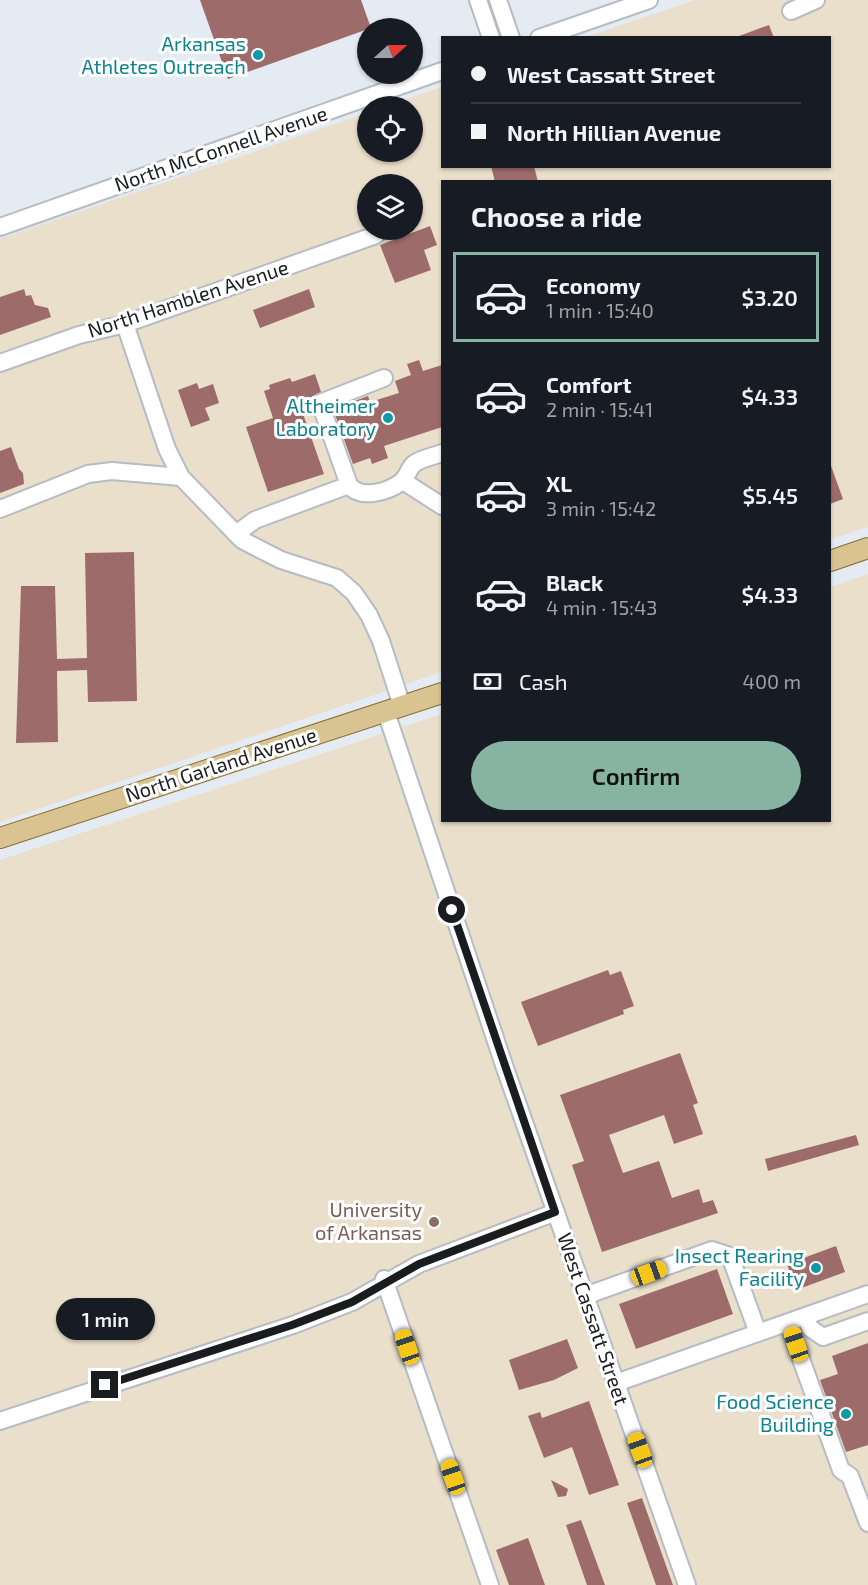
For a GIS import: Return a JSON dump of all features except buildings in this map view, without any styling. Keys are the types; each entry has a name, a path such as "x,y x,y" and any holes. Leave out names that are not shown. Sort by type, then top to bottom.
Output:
{"main road":[{"path":"831,561 868,548"},
{"name":"North Garland Avenue","path":"0,838 441,693"}],"street":[{"path":"478,0 490,36"},
{"path":"498,0 510,36"},
{"path":"545,36 649,0"},
{"path":"791,11 816,0"},
{"name":"North McConnell Avenue","path":"0,227 441,71"},
{"name":"North Hamblen Avenue","path":"0,363 79,335 124,324 361,240"},
{"name":"West Cassatt Street","path":"124,324 167,449 181,477 236,534 260,551 337,578 354,593 369,615 381,641 394,709 555,1212 687,1585"},
{"path":"384,378 320,403 349,485 357,493 367,495 403,481 415,463 441,453"},
{"path":"0,509 88,474 112,471 181,477"},
{"path":"403,481 441,505"},
{"path":"236,534 255,520 349,485"},
{"path":"0,1421 292,1325 352,1302 384,1281 462,1246 555,1212"},
{"path":"585,1296 712,1250 730,1256 758,1333"},
{"path":"384,1281 490,1585"},
{"path":"616,1383 868,1294"},
{"path":"806,1317 810,1328 823,1337 868,1321"},
{"path":"789,1323 841,1470 850,1476 868,1523"}],"shaded area":[{"path":"695,0 868,0 868,527 831,540 831,180 441,180 441,672 0,822 0,239 357,116 357,162 423,162 423,96 415,96 441,87 441,168 831,168 831,36 589,36"},
{"name":"University of Arkansas","path":"868,574 868,1585 0,1585 0,860 441,714 441,822 831,822 831,587"}],"place":[{"name":"Arkansas Athletes Outreach","path":"258,55"},
{"name":"Altheimer Laboratory","path":"388,418"},
{"name":"University of Arkansas","path":"434,1222"},
{"name":"Insect Rearing Facility","path":"816,1268"},
{"name":"Food Science Building","path":"846,1414"}],"route":[{"path":"105,1385 292,1325 352,1302 419,1264 555,1212 452,910"}]}
